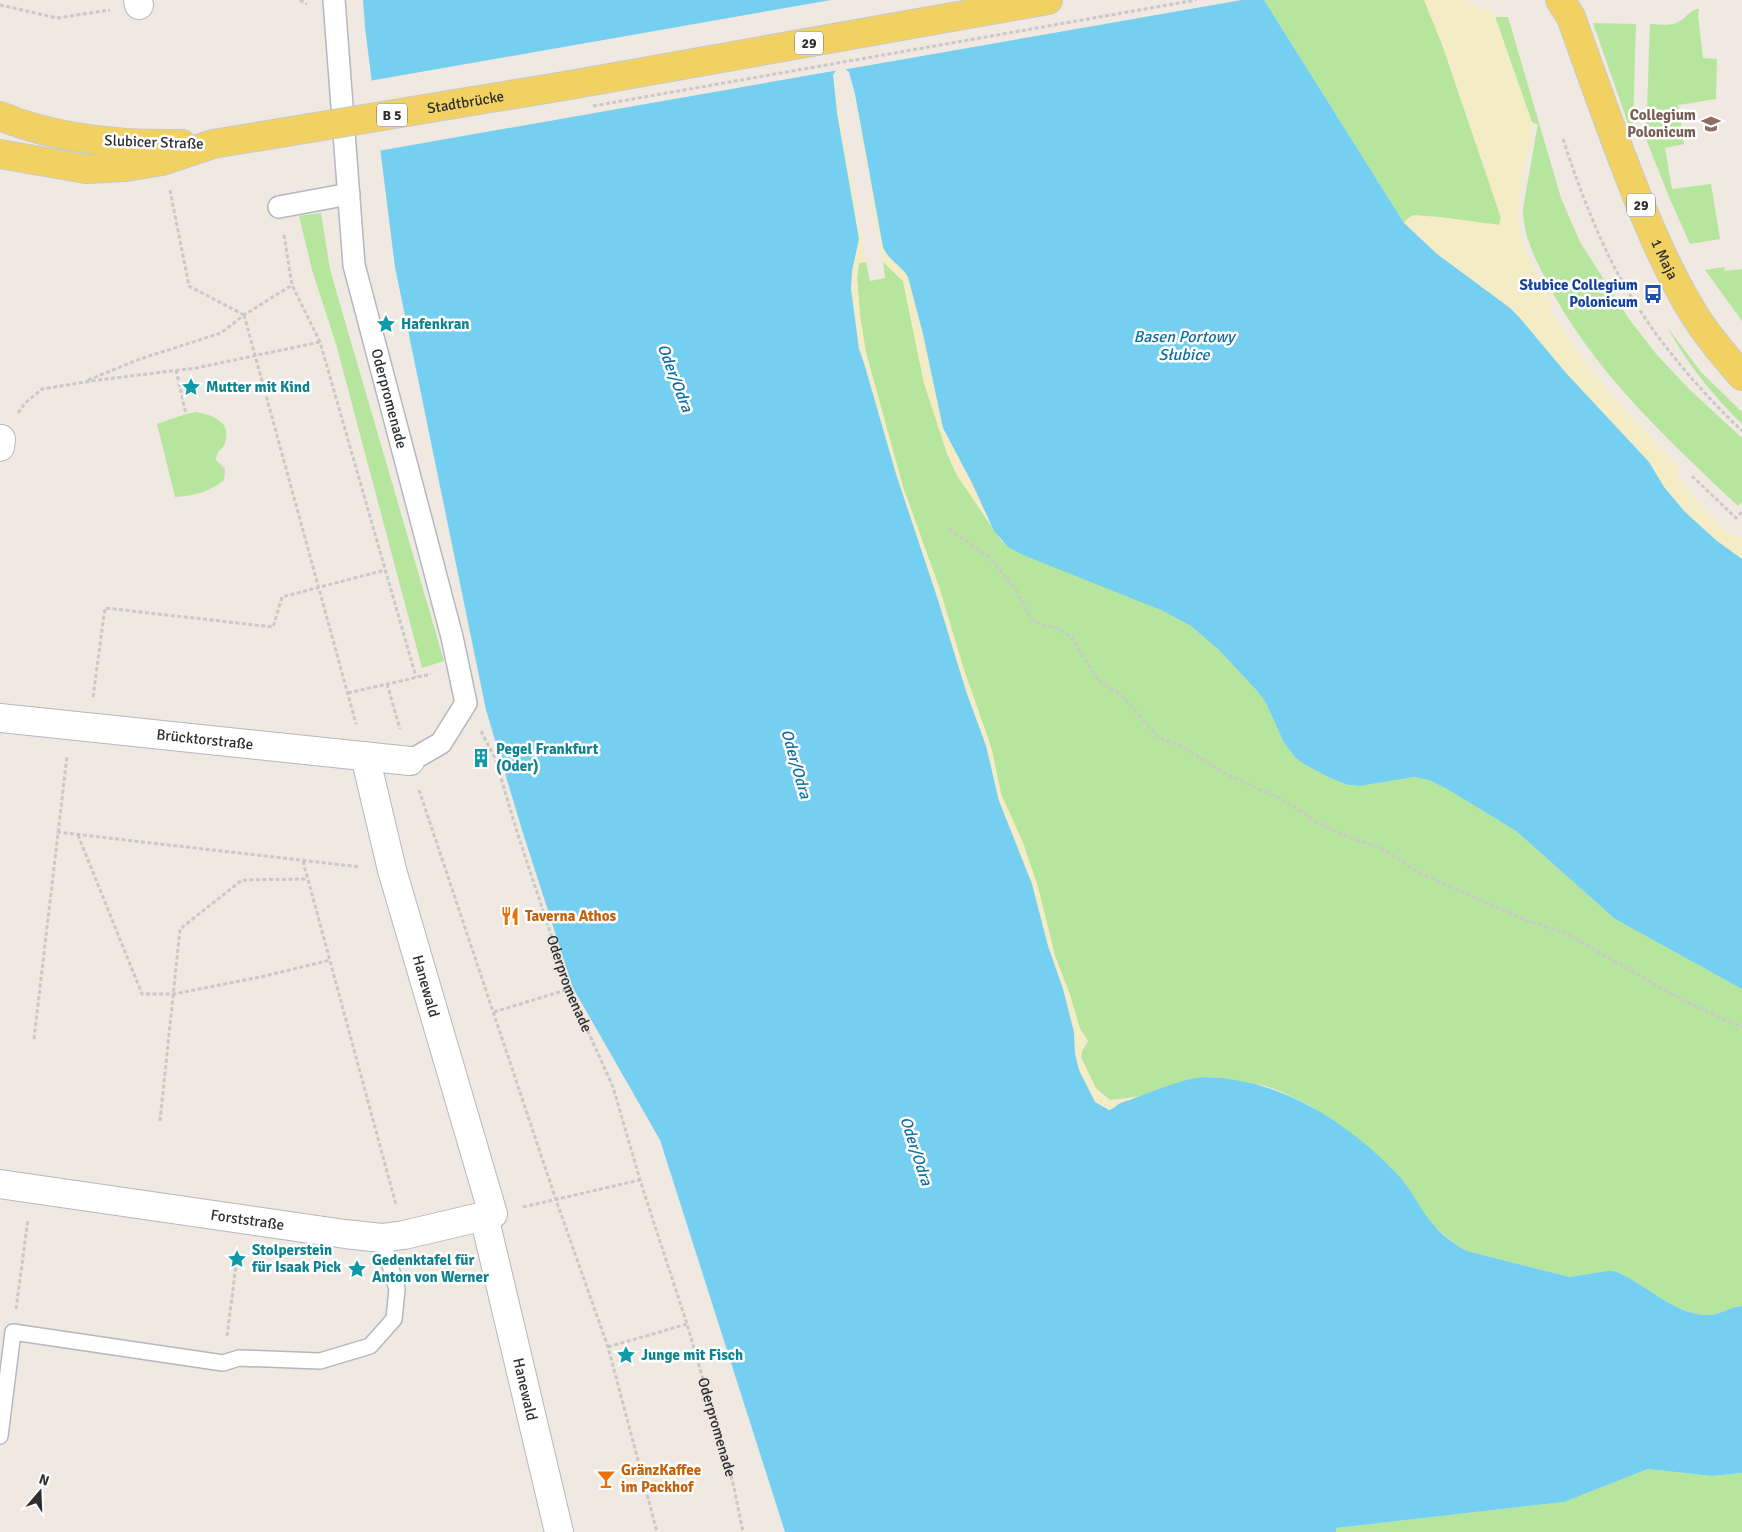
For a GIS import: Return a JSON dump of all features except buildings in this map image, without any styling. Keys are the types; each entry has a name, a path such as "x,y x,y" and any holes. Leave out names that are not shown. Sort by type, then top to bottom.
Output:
{"main road":[{"name":"29","path":"578,96 1048,0"},
{"name":"1 Maja","path":"1567,6 1628,172 1662,255 1675,282 1697,319 1742,376"},
{"name":"Stadtbrücke","path":"213,144 578,96"},
{"name":"Slubicer Straße","path":"0,116 56,132 107,142 213,144"},
{"name":"Slubicer Straße","path":"0,154 86,169 162,161 213,144"}],"street":[{"name":"Oderpromenade","path":"334,0 354,265 452,637 466,704"},
{"path":"280,207 349,194"},
{"path":"410,761 441,742 466,704"},
{"name":"Brücktorstraße","path":"0,718 410,761"},
{"name":"Hanewald","path":"365,756 392,870 488,1215 559,1532"},
{"name":"Forststraße","path":"0,1184 242,1219 393,1236 488,1215"}],"lane":[{"path":"0,1436 13,1332 223,1364 239,1358 320,1361 370,1346 394,1318 397,1289 393,1236"}],"path":[{"path":"578,96 1196,0"},
{"path":"0,5 57,18"},
{"path":"1563,139 1596,228 1614,266 1635,303 1658,338 1689,377 1742,431"},
{"path":"169,182 189,286 244,316 365,756"},
{"path":"280,207 292,286 320,342 416,677 348,692"},
{"path":"82,382 140,359 221,333 292,286"},
{"path":"0,441 25,403 42,389 82,382 196,368 320,342"},
{"path":"176,370 186,414"},
{"path":"1692,476 1736,518 1742,512"},
{"path":"949,529 988,556 1014,587 1032,620 1062,630 1071,637 1098,680 1121,695 1156,736 1185,748 1224,773 1284,801 1348,837 1381,848 1416,871 1525,920 1566,933 1689,1003 1742,1027"},
{"path":"34,1039 57,832 105,608 273,627 282,597 385,570"},
{"path":"387,684 410,761 556,1200 608,1346 657,1532"},
{"name":"Oderpromenade","path":"466,704 495,758 517,832 569,989 613,1087 640,1180 687,1324 733,1483 743,1532"},
{"path":"57,832 392,870"},
{"path":"78,835 142,994 174,994 265,976 330,960"},
{"path":"302,861 330,960 393,1236"},
{"path":"160,1121 180,929 242,880 308,879"},
{"path":"494,1012 569,989"},
{"path":"556,1200 640,1180"},
{"path":"13,1332 32,1189"},
{"path":"223,1364 242,1219"},
{"path":"608,1346 687,1324"}],"green space":[{"path":"1264,0 1424,0 1442,44 1501,218 1500,225 1439,217 1408,218 1404,223"},
{"path":"1699,9 1703,58 1717,59 1716,99 1678,105 1684,144 1665,148 1672,189 1711,184 1720,239 1690,244 1646,139 1650,24 1665,25 1677,23"},
{"path":"1495,17 1508,17 1561,198 1580,242 1629,319 1657,355 1689,389 1742,438 1742,502 1738,506 1657,428 1608,373 1564,312 1533,254 1525,228 1523,208 1538,124 1532,123"},
{"path":"1593,23 1636,24 1633,124 1630,129"},
{"path":"321,213 330,269 444,661 422,668 336,344 312,270 299,216"},
{"path":"859,262 866,262 870,281 885,278 883,262 903,281 924,383 952,465 958,477 1002,542 1161,610 1191,626 1220,651 1258,692 1266,703 1284,743 1302,763 1348,785 1360,786 1414,777 1429,780 1447,789 1516,831 1615,919 1742,989 1742,1306 1710,1315 1693,1313 1670,1304 1636,1282 1614,1271 1570,1277 1467,1251 1455,1244 1433,1225 1406,1184 1365,1144 1311,1106 1266,1086 1213,1077 1190,1079 1143,1096 1110,1100 1096,1088 1081,1057 1088,1041 1080,1029 1070,995 1055,956 1036,881 1023,843 1001,794 990,744 964,670 939,587 903,487 866,353 857,280"},
{"path":"1724,267 1725,271 1742,269 1742,321 1705,270"},
{"path":"1667,327 1701,372 1742,412 1742,424 1720,402 1701,378"},
{"path":"197,412 220,421 226,430 225,443 217,454 216,460 225,469 224,480 213,488 201,493 175,497 157,424"},
{"path":"1648,1469 1712,1476 1742,1473 1742,1532 1336,1532 1336,1528 1564,1502"}],"sand":[{"path":"1424,0 1467,0 1482,10 1493,11 1532,122 1534,123 1523,177 1519,218 1525,248 1553,303 1549,307 1592,371 1678,467 1679,478 1697,501 1724,530 1742,537 1742,559 1717,541 1685,512 1664,487 1649,462 1566,373 1510,308 1437,254 1404,223 1414,215 1499,225 1501,217 1442,44"},
{"path":"833,75 866,262 859,263 857,276 860,316 866,353 903,487 939,587 964,670 992,750 1001,794 1023,843 1038,887 1055,956 1070,995 1080,1029 1088,1041 1081,1057 1097,1090 1107,1099 1116,1101 1143,1096 1120,1104 1110,1110 1095,1102 1079,1070 1063,989 1048,946 1032,884 999,801 986,746 966,691 896,474 859,349 851,289 852,271 859,239 837,113"},
{"path":"853,93 883,247 885,252 908,277 923,334 943,428 972,483 989,521 958,477 947,454 924,383 903,281 883,262"}],"water":[{"path":"363,0 1264,0 1404,223 1437,254 1510,308 1566,373 1649,462 1664,487 1685,512 1717,541 1742,559 1742,989 1615,919 1516,831 1447,789 1429,780 1414,777 1360,786 1348,785 1302,763 1284,743 1266,703 1258,692 1220,651 1191,626 1161,610 1023,555 1008,547 994,531 972,483 943,428 923,334 908,277 885,252 883,247 855,94 849,72 839,65 833,75 837,113 859,239 852,271 851,289 859,349 896,474 966,691 986,746 999,801 1032,884 1048,946 1063,989 1074,1032 1075,1054 1079,1070 1095,1102 1109,1110 1121,1103 1164,1087 1201,1077 1235,1080 1281,1093 1325,1114 1364,1143 1403,1181 1429,1220 1438,1230 1449,1240 1467,1251 1570,1277 1614,1271 1636,1282 1670,1304 1693,1313 1710,1315 1742,1306 1742,1473 1712,1476 1648,1469 1564,1502 1336,1528 1336,1532 785,1532 660,1140 573,988 486,710 395,267"}],"pier":[{"path":"831,0 1242,0 378,151 369,81"}],"place":[{"name":"Collegium Polonicum","path":"1711,124"},
{"name":"Słubice Collegium Polonicum","path":"1653,294"},
{"name":"Hafenkran","path":"386,324"},
{"name":"Mutter mit Kind","path":"191,387"},
{"name":"Pegel Frankfurt (Oder)","path":"481,758"},
{"name":"Taverna Athos","path":"510,916"},
{"name":"Stolperstein für Isaak Pick","path":"237,1259"},
{"name":"Gedenktafel für Anton von Werner","path":"357,1269"},
{"name":"Junge mit Fisch","path":"626,1355"},
{"name":"GränzKaffee im Packhof","path":"606,1479"}],"water label":[{"name":"Basen Portowy Słubice","path":"1184,346"},
{"name":"Oder/Odra","path":"675,378"},
{"name":"Oder/Odra","path":"796,764"},
{"name":"Oder/Odra","path":"916,1151"}]}
